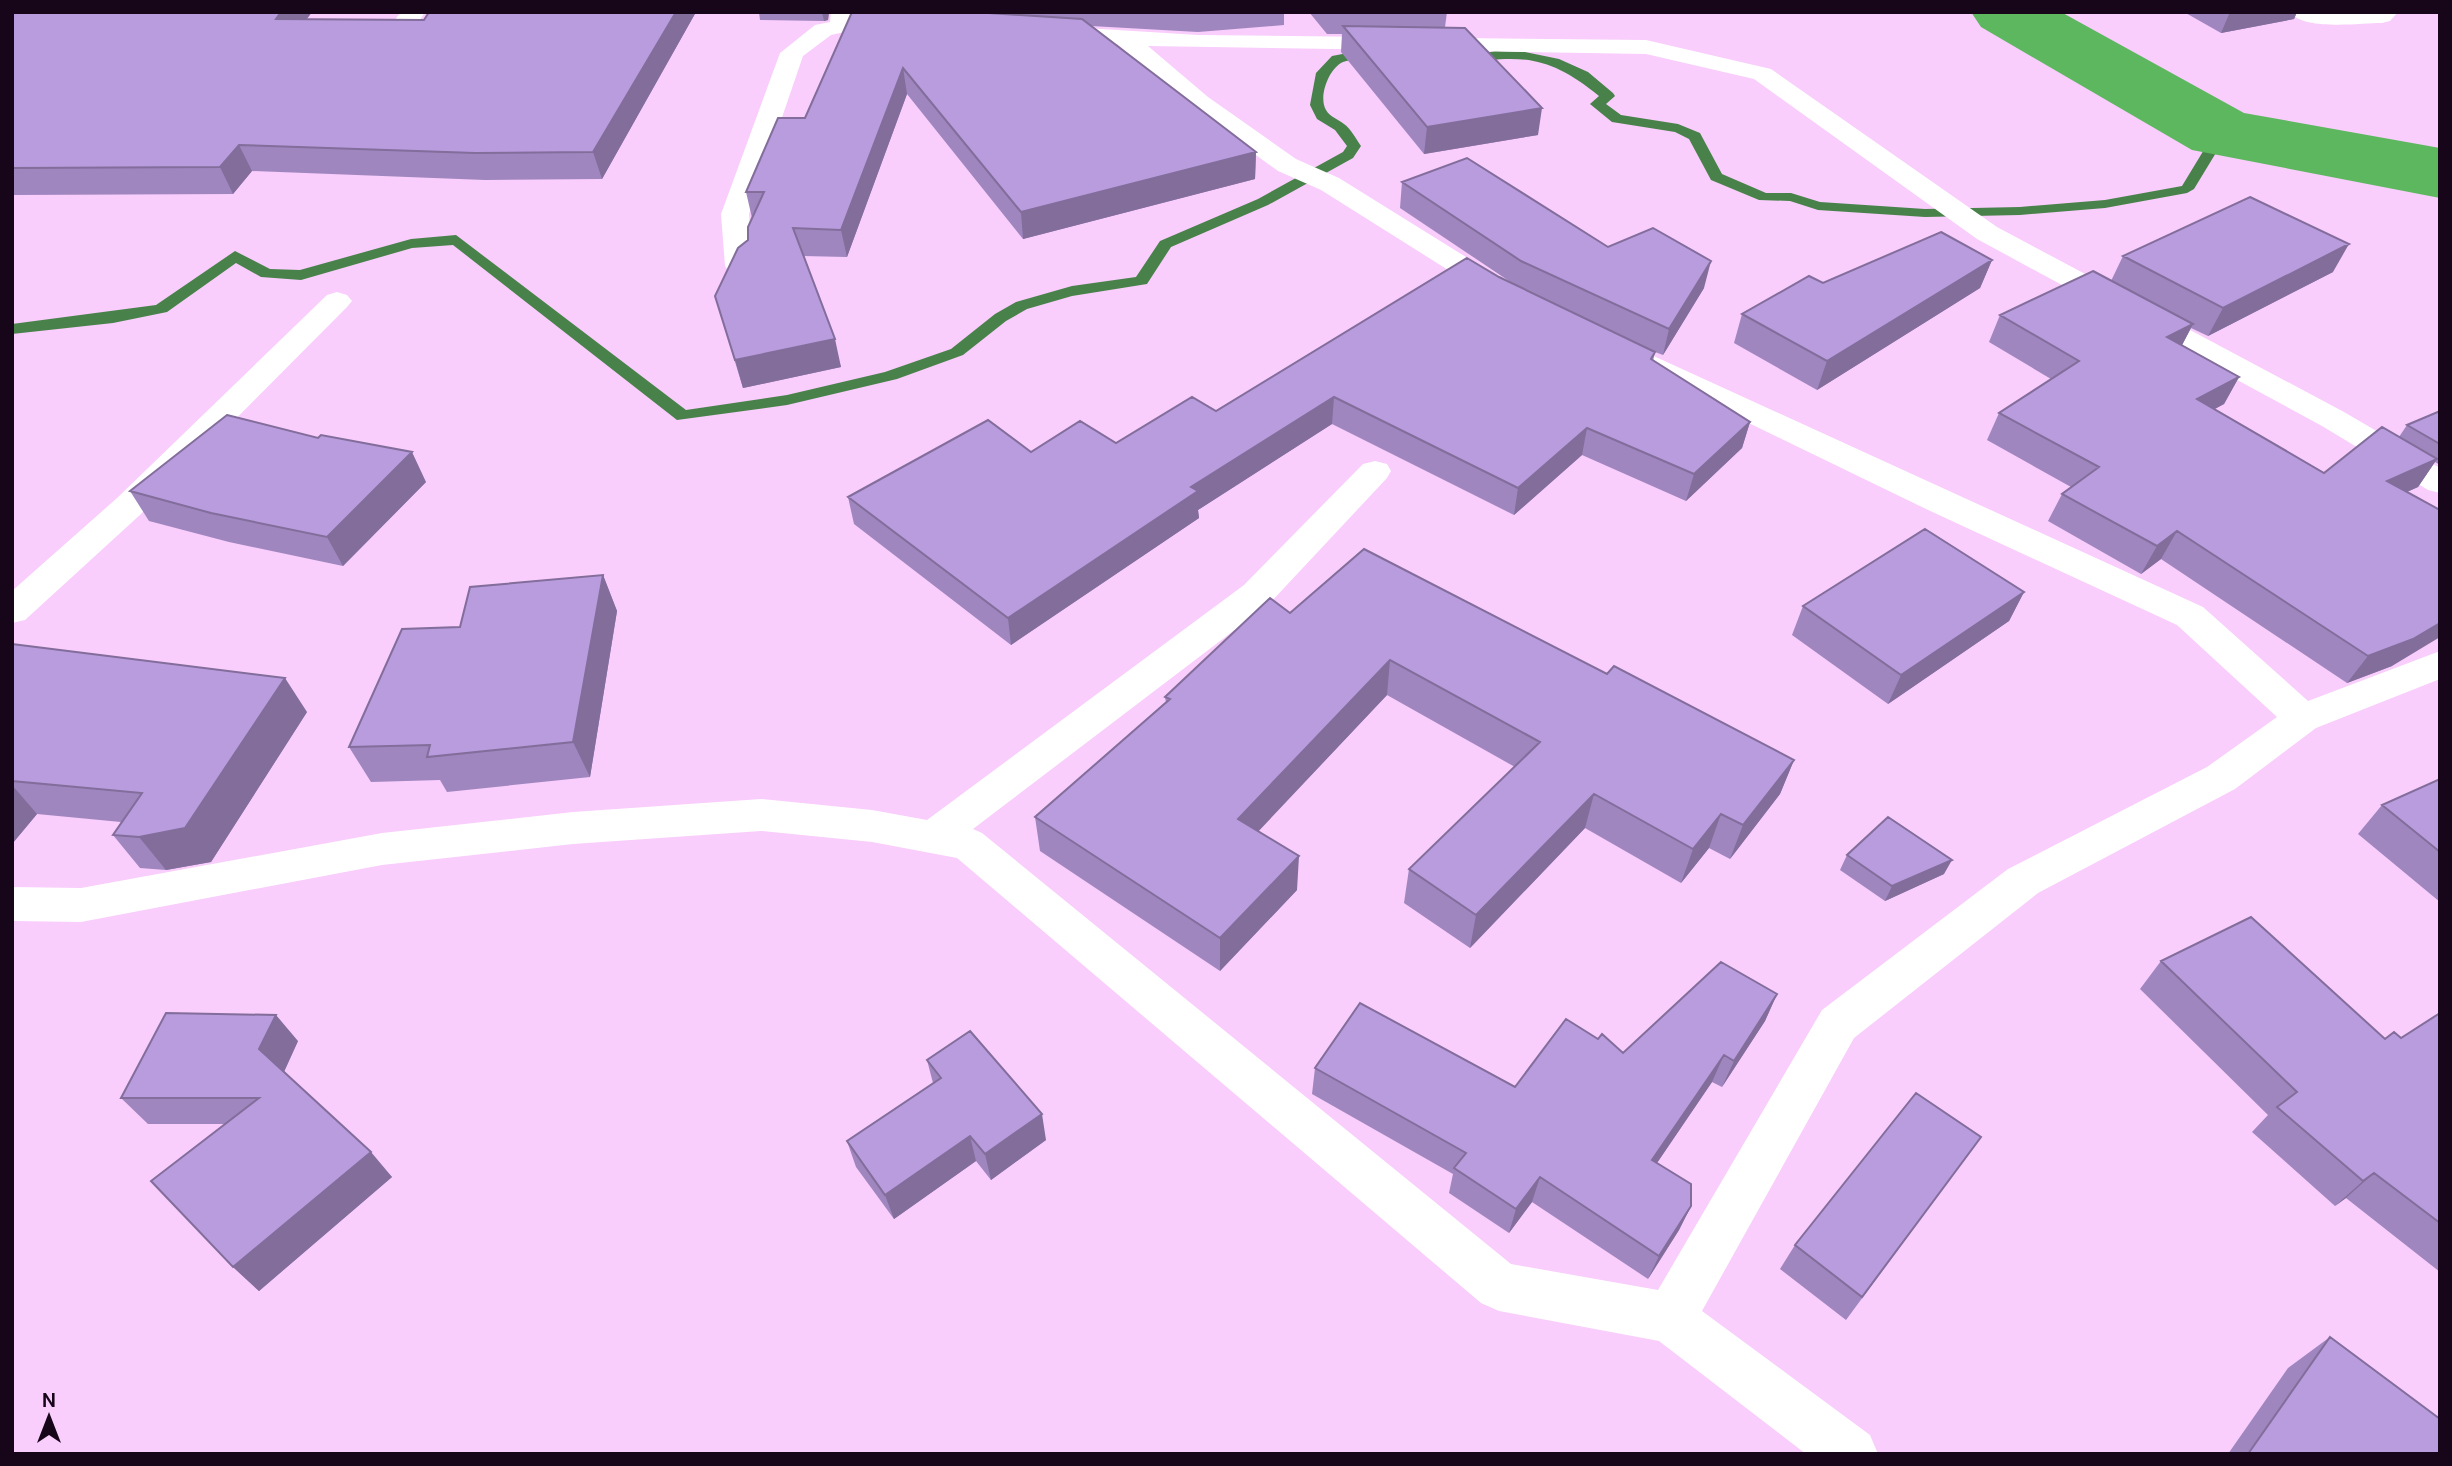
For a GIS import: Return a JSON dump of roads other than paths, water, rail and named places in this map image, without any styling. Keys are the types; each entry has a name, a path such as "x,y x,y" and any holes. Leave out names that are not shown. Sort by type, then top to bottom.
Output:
{"street":[{"path":"2301,12 2314,17 2382,16 2387,12"},
{"path":"738,267 735,214 792,53 823,30 849,22"},
{"path":"1030,31 1198,42 1646,47 1762,74 1987,233 2333,419 2440,483"},
{"path":"1123,37 1199,102 1287,165 1330,184 1506,295 1531,306"},
{"path":"12,611 129,506 337,301"},
{"path":"1605,342 1938,501 2190,616 2303,718"},
{"path":"931,839 1257,594 1375,471"},
{"path":"1670,1318 1839,1024 2023,881 2221,778 2303,718 2440,664"},
{"path":"12,904 81,905 382,849 600,826 761,815 872,826 968,844 1499,1286 1670,1318 1852,1454"}],"waterway":[{"path":"2007,12 2221,133 2440,173"},
{"path":"12,329 113,318 161,309 235,256 267,274 301,275 411,244 456,240 683,416 822,393 891,376 957,352 1007,313 1038,300 1072,291 1141,281 1165,244 1263,202 1348,155 1354,146 1340,127 1322,116 1317,105 1321,76 1337,59 1358,55 1374,57"},
{"path":"1464,60 1510,55 1540,58 1569,67 1586,77 1608,96 1597,104 1617,119 1678,128 1695,136 1716,177 1764,197 1791,197 1818,206 1925,213 2020,211 2105,204 2187,189 2221,133"}]}
